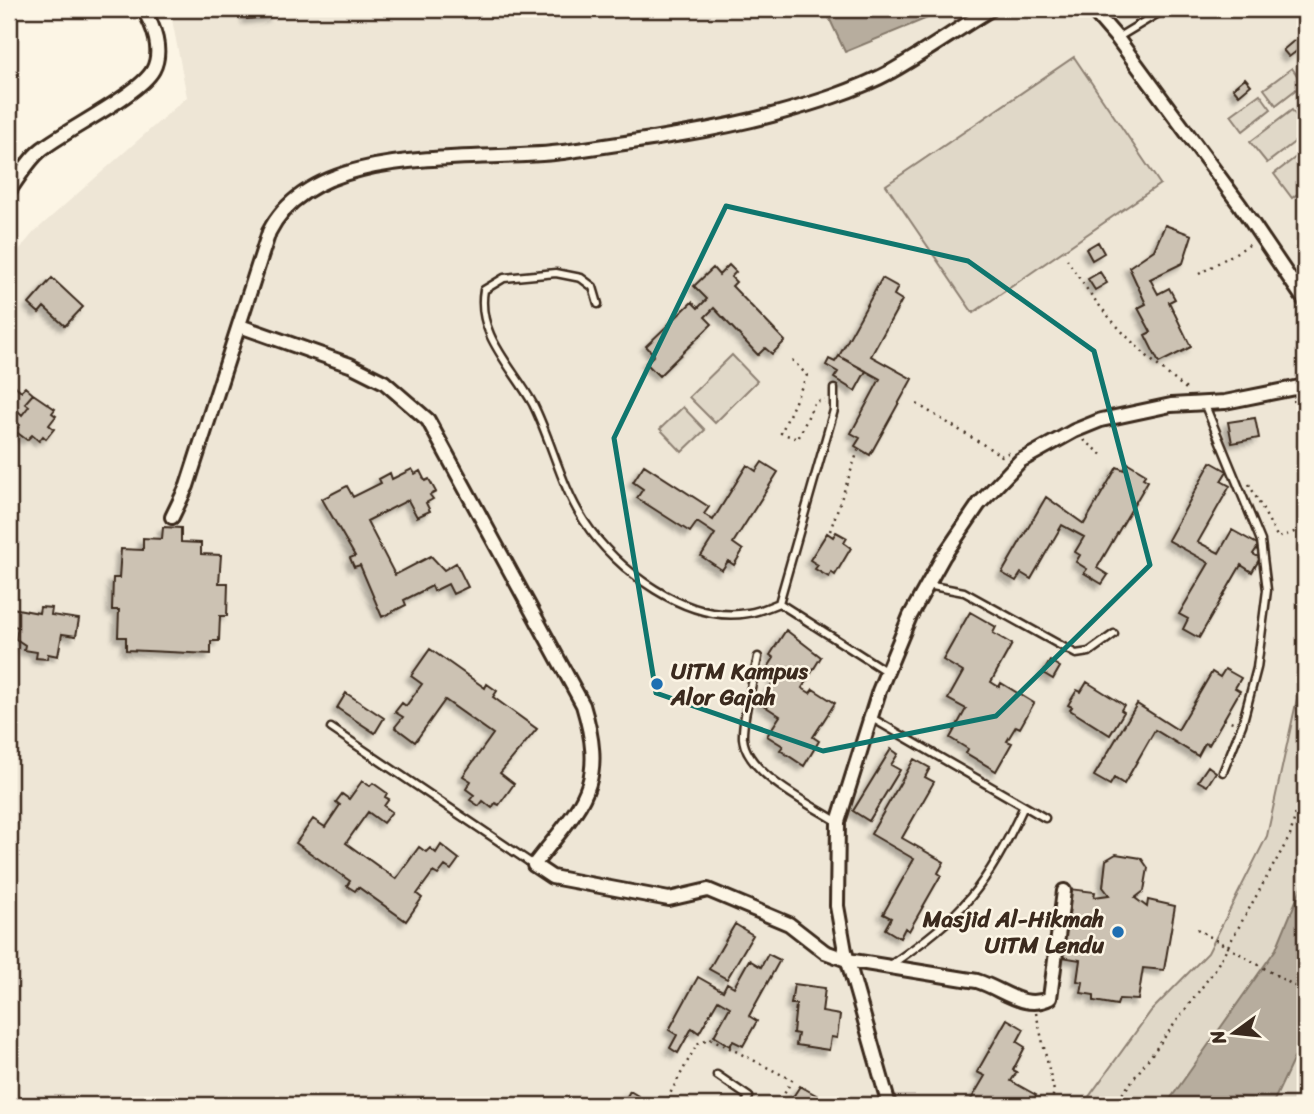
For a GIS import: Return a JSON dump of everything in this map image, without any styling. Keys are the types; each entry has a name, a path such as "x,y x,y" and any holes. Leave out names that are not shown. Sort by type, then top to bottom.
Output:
{"street":[{"path":"9,191 39,151 109,106 153,71 158,46 150,19 143,9"},
{"path":"172,517 187,486 269,232 278,213 301,192 349,174 413,159 485,158 561,152 771,115 841,93 890,72 991,9"},
{"path":"1092,9 1118,38 1263,237 1305,301"},
{"path":"240,326 350,365 392,388 428,420 477,506 583,705 589,726 593,754 589,792 534,865 552,877 669,899 708,890 789,924 825,952 847,960 977,981 1024,1003 1033,1004 1051,998 1064,891"},
{"path":"889,1105 847,960 837,906 838,822 870,717 910,616 927,585 979,504 1020,461 1074,431 1101,421 1171,405 1225,402 1305,386"}],"lane":[{"path":"1118,38 1165,9"},
{"path":"598,304 593,287 581,278 556,274 504,278 484,290 481,306 484,323 532,403 583,520 612,558 649,586 679,602 727,614 748,614 779,603"},
{"path":"779,603 835,401 834,389"},
{"path":"1204,403 1261,541 1267,590 1257,668 1242,724 1223,772"},
{"path":"927,585 964,592 1076,654 1089,652 1114,634"},
{"path":"779,603 887,672"},
{"path":"758,657 743,737 748,755 759,770 838,822"},
{"path":"870,717 1045,818"},
{"path":"331,728 534,865"},
{"path":"889,966 936,934 979,891 999,861 1024,806"},
{"path":"718,1075 749,1097 745,1105"}],"path":[{"path":"1199,274 1263,237"},
{"path":"1067,259 1091,298 1158,368 1204,403"},
{"path":"792,360 807,375 781,433 798,439 815,401 835,401"},
{"path":"1291,388 1305,441"},
{"path":"917,404 1002,456"},
{"path":"830,531 859,448"},
{"path":"1244,473 1278,538 1305,528"},
{"path":"1114,1105 1214,971 1228,947 1290,836 1305,777"},
{"path":"1197,929 1305,992"},
{"path":"1033,1004 1054,1091 1051,1105"},
{"path":"664,1105 697,1044 710,1038 792,1080 778,1105"},
{"path":"1292,1105 1305,1077"}],"highlighted area":[{"path":"726,206 968,261 1094,351 1150,565 996,716 823,751 656,693 614,438"}],"shaded area":[{"name":"UiTM Kampus Alor Gajah","path":"170,9 1305,9 1305,1105 9,1105 9,262 34,232 187,97"},
{"path":"825,9 941,9 935,15 845,52"},
{"path":"1074,57 1160,184 973,313 886,185"},
{"path":"1292,68 1303,84 1276,105 1264,89"},
{"path":"1260,94 1271,109 1243,131 1231,115"},
{"path":"1292,110 1305,128 1305,134 1267,163 1250,142"},
{"path":"1305,150 1305,188 1292,198 1274,174"},
{"path":"732,355 757,381 715,423 689,397"},
{"path":"683,407 705,430 682,452 660,429"},
{"path":"1305,662 1305,1105 1083,1105 1151,1011 1208,953 1267,836"},
{"path":"1305,879 1305,1035 1272,1105 1166,1105 1276,949"}],"building":[{"path":"246,9 273,9 273,16 247,19"},
{"path":"1296,39 1302,47 1289,57 1283,50"},
{"path":"1245,78 1251,85 1239,95 1233,88"},
{"path":"1165,225 1192,235 1183,263 1150,279 1158,294 1169,288 1175,299 1169,302 1191,347 1159,363 1145,335 1151,332 1138,308 1146,304 1129,267 1154,250"},
{"path":"1098,242 1104,253 1092,260 1086,249"},
{"path":"729,265 736,272 731,277 736,282 732,286 785,341 772,354 765,348 758,355 714,308 705,317 712,324 659,376 646,363 654,355 646,346 692,302 698,308 707,299 694,286 713,268 719,275"},
{"path":"1100,272 1107,283 1095,290 1088,279"},
{"path":"52,278 83,307 65,326 44,307 39,313 29,304"},
{"path":"882,278 898,287 894,295 902,300 871,356 912,379 870,455 855,446 860,438 851,433 880,379 839,356"},
{"path":"839,356 866,371 855,391 834,378 838,372 826,365 829,359 835,362"},
{"path":"9,380 21,391 25,387 33,394 25,403 29,406 22,415 18,411 12,418 9,415"},
{"path":"33,394 55,409 52,413 56,416 49,425 54,429 46,439 43,436 39,441 32,435 27,440 15,431 20,425 12,418 18,411 22,415 29,406 25,403"},
{"path":"1255,418 1259,438 1232,443 1228,422"},
{"path":"762,462 778,472 733,543 743,550 734,565 728,561 722,570 701,556 715,534 697,522 690,532 637,498 643,489 633,482 644,465 709,507 704,514 713,520 747,465 756,471"},
{"path":"1211,462 1227,471 1221,481 1230,486 1198,542 1219,553 1232,530 1259,545 1253,554 1260,558 1252,572 1241,565 1199,638 1183,629 1188,619 1179,614 1209,563 1168,540"},
{"path":"1128,463 1146,474 1143,478 1148,481 1097,568 1108,575 1102,584 1084,573 1087,569 1076,562 1080,555 1075,552 1084,537 1062,525 1031,579 1021,573 1016,581 1002,573 1046,497 1084,524 1117,467 1124,470"},
{"path":"412,469 415,474 420,471 425,481 429,479 436,492 430,495 433,499 426,503 430,511 417,517 408,500 367,521 395,575 431,556 444,570 456,563 468,587 453,594 448,584 434,591 432,586 404,600 406,605 382,617 360,565 354,567 350,558 355,556 322,499 347,486 353,497 381,483 379,479 390,473 392,479"},
{"path":"163,527 181,528 181,542 201,543 201,554 221,555 219,583 228,583 227,616 220,616 219,641 211,641 211,654 126,650 126,637 118,637 119,610 112,610 113,578 119,578 121,549 143,550 143,538 162,539"},
{"path":"836,532 847,538 844,543 851,548 835,575 831,572 829,577 815,569 818,565 810,560 827,533 833,537"},
{"path":"40,607 52,608 51,615 79,619 76,636 62,634 58,656 48,654 47,659 36,658 37,652 24,650 25,645 16,639 18,627 10,625 12,608 39,613"},
{"path":"970,612 996,627 993,633 1012,644 991,682 999,687 1001,683 1034,703 1020,728 1016,726 1007,741 1012,743 996,771 966,753 968,749 950,738 966,709 948,699 963,672 943,660"},
{"path":"786,630 821,657 802,688 810,693 813,689 835,703 813,737 819,741 804,766 780,750 783,746 767,736 780,716 760,703 776,678 765,672 774,658 770,655"},
{"path":"430,649 485,688 487,684 497,691 493,697 537,729 500,773 514,784 499,805 495,803 492,808 483,801 479,806 470,800 474,795 466,789 471,781 463,776 493,734 445,700 415,742 395,727 403,717 395,712 402,703 406,706 422,684 411,676"},
{"path":"1050,661 1060,667 1053,679 1043,673"},
{"path":"1225,669 1241,678 1235,688 1240,691 1209,745 1205,743 1198,756 1155,730 1124,784 1114,778 1110,785 1094,776 1137,704 1178,730 1212,672 1220,677"},
{"path":"1087,682 1124,705 1121,710 1124,712 1110,735 1070,710 1072,707 1068,705 1077,690 1081,692"},
{"path":"346,693 384,718 375,733 337,708"},
{"path":"891,749 898,754 891,765 900,770 869,821 853,811"},
{"path":"914,759 930,768 925,777 934,782 902,838 944,862 938,873 941,875 909,931 905,928 900,938 885,929 891,918 883,914 914,859 871,834"},
{"path":"1208,766 1216,772 1207,786 1198,781"},
{"path":"362,781 370,786 373,783 387,793 385,797 389,799 384,806 392,812 383,823 368,812 346,843 396,879 419,847 426,852 430,848 436,853 441,845 459,859 451,870 445,866 438,875 433,872 417,894 422,898 406,921 358,887 355,891 347,886 350,881 296,843 313,819 325,827 340,805 336,802 342,794 349,799"},
{"name":"Masjid Al-Hikmah UiTM Lendu","path":"1116,854 1141,858 1148,868 1144,891 1135,898 1147,907 1148,900 1175,906 1164,970 1143,968 1138,1000 1119,999 1117,1005 1094,1001 1094,995 1081,993 1083,982 1077,981 1080,960 1062,957 1070,889 1095,892 1094,897 1109,895 1103,887 1106,860"},
{"path":"735,924 753,935 727,979 709,969"},
{"path":"768,954 780,960 749,1016 757,1021 743,1046 733,1041 730,1046 714,1036 730,1007 718,1000 699,1033 692,1028 678,1053 670,1048 677,1035 669,1030 698,977 723,991 727,983 734,987 749,960 761,967"},
{"path":"794,984 825,988 822,1012 840,1015 837,1038 831,1037 829,1050 796,1045 798,1034 793,1033 796,1004 791,1004"},
{"path":"1007,1019 1024,1029 1017,1042 1025,1047 1013,1070 1017,1072 1011,1081 1036,1095 1030,1105 973,1105 969,1103 985,1076 977,1072"},
{"path":"800,1086 834,1105 781,1105 784,1100 789,1103"},
{"path":"630,1091 653,1105 622,1105"}],"place":[{"name":"UiTM Kampus Alor Gajah","path":"657,684"},
{"name":"Masjid Al-Hikmah UiTM Lendu","path":"1118,932"}]}
